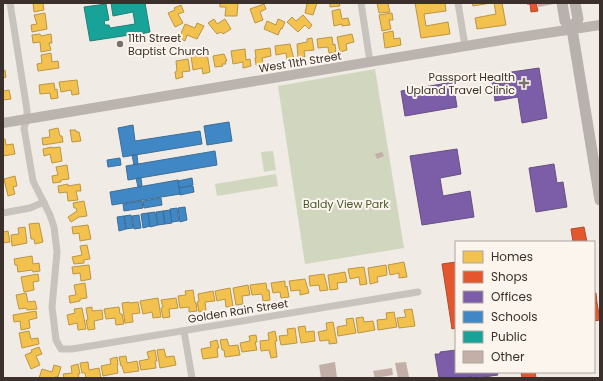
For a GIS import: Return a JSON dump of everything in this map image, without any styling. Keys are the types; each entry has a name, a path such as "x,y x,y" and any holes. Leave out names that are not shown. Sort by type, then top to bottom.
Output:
{"main road":[{"path":"562,3 565,21 572,29 600,200"},
{"path":"572,29 578,19 575,3"}],"street":[{"path":"3,213 30,208 44,202 33,181 30,164 24,128 27,119 27,110 10,3"},
{"path":"361,3 370,62"},
{"path":"458,3 465,46"},
{"name":"West 11th Street","path":"3,123 600,25"},
{"name":"Golden Rain Street","path":"44,202 54,227 57,252 52,307 56,340 61,349 72,349 418,292"},
{"path":"184,330 192,378"}],"green space":[{"name":"Baldy View Park","path":"375,69 404,248 305,264 278,86"},
{"path":"273,151 276,170 264,172 261,152"},
{"path":"276,174 278,186 217,196 215,184"}],"building: Homes":[{"path":"33,3 43,3 44,10 34,12"},
{"path":"220,3 238,3 237,16 225,16 226,7 220,7"},
{"path":"304,3 317,3 313,15 305,13 307,4"},
{"path":"330,3 339,3 340,6 330,7"},
{"path":"377,3 392,3 388,4 390,12 379,13"},
{"path":"415,3 445,3 446,11 424,14 426,26 448,22 450,34 421,38"},
{"path":"472,3 491,3 473,6"},
{"path":"494,3 502,3 506,25 477,29 475,18 496,14"},
{"path":"264,4 266,9 260,12 263,20 255,23 250,9"},
{"path":"181,5 184,12 178,14 183,23 175,27 168,13"},
{"path":"340,9 342,19 348,18 350,25 342,26 342,24 334,26 332,11"},
{"path":"45,13 47,29 32,32 31,25 37,24 34,15"},
{"path":"392,13 393,20 389,20 391,29 382,31 379,15"},
{"path":"303,15 312,25 309,29 305,25 298,32 287,22 292,17 296,21"},
{"path":"214,19 217,24 225,19 231,29 223,34 221,32 217,34 208,23"},
{"path":"278,19 285,22 278,35 264,29 267,21 276,25"},
{"path":"197,23 204,26 197,39 187,35 185,41 179,38 185,24 195,28"},
{"path":"393,31 394,39 400,38 401,45 385,48 383,33"},
{"path":"40,34 41,36 51,34 52,43 49,43 51,50 41,52 40,42 33,43 32,35"},
{"path":"352,34 354,42 346,44 347,50 340,52 337,37"},
{"path":"332,37 336,52 329,53 328,47 318,48 317,39"},
{"path":"312,38 314,50 304,51 305,57 298,58 297,44 307,42 307,39"},
{"path":"290,44 294,59 287,60 286,53 276,55 275,46"},
{"path":"270,48 271,56 262,58 263,64 256,65 255,50"},
{"path":"245,49 246,60 250,59 251,66 243,68 243,62 233,64 231,51"},
{"path":"51,53 52,62 58,61 59,68 38,71 37,64 42,63 41,55"},
{"path":"207,53 210,72 203,74 202,68 193,70 191,56"},
{"path":"224,54 227,61 225,61 226,64 215,67 213,56"},
{"path":"188,59 190,71 182,72 183,77 176,79 176,61"},
{"path":"5,70 6,77 3,78 3,71"},
{"path":"77,80 79,94 72,95 71,90 61,92 59,82"},
{"path":"54,83 55,90 57,89 58,98 51,99 50,93 40,94 39,85"},
{"path":"9,90 11,99 3,100 3,91"},
{"path":"58,128 63,142 43,145 42,138 50,137 49,130"},
{"path":"70,130 76,130 76,132 79,132 81,141 72,142"},
{"path":"3,139 5,139 6,145 13,144 15,154 3,156"},
{"path":"60,147 62,161 52,163 50,154 44,156 43,149"},
{"path":"67,165 69,179 53,183 52,176 58,175 56,167"},
{"path":"15,176 17,186 13,187 15,194 8,196 4,179"},
{"path":"68,184 68,186 80,184 81,191 76,191 78,200 68,201 67,192 59,193 58,186"},
{"path":"84,201 87,216 79,217 71,222 68,217 77,211 76,208 74,208 73,203"},
{"path":"39,223 43,242 35,244 34,239 31,239 29,224"},
{"path":"88,225 91,239 80,241 79,233 73,234 72,227"},
{"path":"25,227 27,243 12,246 11,235 19,234 18,228"},
{"path":"8,231 10,242 3,243 3,232"},
{"path":"87,245 90,259 84,260 84,263 74,264 72,257 82,255 80,246"},
{"path":"32,256 33,264 39,263 40,271 33,272 32,270 18,272 14,259"},
{"path":"404,262 407,277 399,278 399,273 390,275 388,265"},
{"path":"89,265 91,279 81,281 80,273 73,274 72,267"},
{"path":"386,265 387,275 377,277 378,282 370,284 368,268"},
{"path":"364,267 367,284 360,285 359,277 350,279 348,269"},
{"path":"345,272 347,282 337,283 338,289 330,290 328,275"},
{"path":"38,274 39,281 33,282 34,290 24,292 21,277"},
{"path":"324,274 328,290 320,291 319,285 310,286 309,276"},
{"path":"305,279 309,293 300,295 300,290 291,291 289,281"},
{"path":"285,281 285,287 287,286 289,297 281,298 280,292 273,293 271,283"},
{"path":"85,283 87,298 70,303 69,296 76,295 74,285"},
{"path":"266,283 267,290 269,290 270,300 263,301 262,294 252,295 250,285"},
{"path":"248,285 250,295 242,296 243,304 236,305 233,288"},
{"path":"230,288 233,306 226,307 225,299 217,301 215,291"},
{"path":"193,290 197,311 189,312 189,307 180,308 178,296 186,295 185,291"},
{"path":"213,291 215,301 205,302 206,310 199,312 197,302 199,301 198,294"},
{"path":"26,293 28,302 35,301 37,309 19,309 16,295"},
{"path":"158,298 161,317 153,318 152,312 143,314 140,301"},
{"path":"176,298 178,308 169,309 170,317 163,318 161,308 163,307 161,300"},
{"path":"138,302 140,313 132,314 133,322 125,323 122,303"},
{"path":"92,307 92,311 102,310 103,319 94,321 95,329 88,330 86,308"},
{"path":"119,307 124,324 116,325 115,318 106,319 104,309"},
{"path":"82,308 86,329 78,330 77,323 69,325 67,315 75,313 74,309"},
{"path":"412,309 415,326 399,328 397,318 406,317 404,310"},
{"path":"36,311 37,318 29,320 30,328 21,330 20,321 14,322 13,315"},
{"path":"394,312 397,327 378,330 377,320 387,319 386,313"},
{"path":"363,317 364,322 373,321 375,330 358,333 356,318"},
{"path":"353,318 356,333 338,336 337,327 347,325 346,319"},
{"path":"333,322 337,343 329,344 329,340 320,341 318,332 327,330 326,323"},
{"path":"305,326 306,332 314,331 315,341 301,343 298,327"},
{"path":"295,328 297,343 281,345 279,336 288,335 287,329"},
{"path":"29,331 31,339 38,338 39,344 22,348 19,333"},
{"path":"275,331 277,341 275,341 277,357 271,358 269,350 261,351 260,341 269,340 268,333"},
{"path":"256,335 257,342 255,342 257,350 242,352 240,343 250,341 249,336"},
{"path":"227,339 229,346 238,345 240,355 225,357 220,340"},
{"path":"217,340 219,348 217,348 218,357 203,359 201,349 211,347 210,342"},
{"path":"39,347 42,354 36,356 40,365 31,369 25,355 32,352 31,350"},
{"path":"164,349 166,357 174,356 176,365 160,368 157,350"},
{"path":"155,350 157,361 155,361 156,368 141,370 139,361 149,359 147,352"},
{"path":"126,356 127,363 137,361 139,371 124,373 119,357"},
{"path":"117,357 118,373 103,376 101,366 111,364 110,359"},
{"path":"88,362 89,370 99,368 101,378 86,378 85,373 82,373 80,363"},
{"path":"78,364 80,374 78,374 79,378 64,378 63,374 72,373 71,366"},
{"path":"54,365 61,367 58,377 39,378 42,369 52,372"}],"building: Shops":[{"path":"527,3 536,3 538,11 531,12 530,4"},
{"path":"584,227 587,241 573,241 571,229"},
{"path":"455,262 455,328 452,329 442,264"},
{"path":"595,293 596,293 597,303 595,303"},
{"path":"595,303 597,303 600,320 595,321"},
{"path":"521,373 535,373 536,378 522,378"}],"building: Offices":[{"path":"539,68 547,118 522,123 518,97 495,101 491,75"},
{"path":"453,82 457,107 405,116 401,91"},
{"path":"457,149 461,174 440,178 443,196 470,191 474,217 422,225 410,156"},
{"path":"554,164 557,183 563,182 567,207 536,212 529,168"},
{"path":"455,350 455,373 497,373 498,375 477,378 474,378 474,376 468,378 439,378 435,354 440,354 440,352"}],"building: Schools":[{"path":"229,122 232,141 207,145 204,126"},
{"path":"133,125 135,141 200,131 202,144 123,157 118,128"},
{"path":"215,151 217,165 128,180 126,166"},
{"path":"132,155 137,155 138,164 134,165"},
{"path":"120,158 121,165 108,167 107,160"},
{"path":"136,178 141,178 142,186 138,187"},
{"path":"192,178 193,185 179,188 178,181"},
{"path":"178,180 180,194 112,205 110,192"},
{"path":"193,186 194,192 180,195 179,188"},
{"path":"161,198 162,205 144,208 143,201"},
{"path":"142,201 143,208 124,211 123,204"},
{"path":"185,207 187,220 180,222 178,208"},
{"path":"177,208 179,221 172,222 170,209"},
{"path":"170,210 172,223 165,224 163,211"},
{"path":"163,211 165,224 158,225 156,212"},
{"path":"155,212 158,225 150,227 148,213"},
{"path":"148,213 150,226 143,228 141,214"},
{"path":"131,215 133,228 126,229 124,216"},
{"path":"139,215 141,228 134,229 132,216"},
{"path":"124,216 126,229 119,231 117,217"}],"building: Public":[{"path":"111,3 145,3 150,32 90,41 84,7 106,4 109,20 104,21 105,25 109,25 110,28 135,24 133,12 113,16"}],"building: Other":[{"path":"537,3 553,3 554,4 538,7"},
{"path":"382,152 384,156 377,159 375,154"},
{"path":"335,362 337,378 321,378 319,365"},
{"path":"406,362 409,377 398,378 395,363"},
{"path":"392,368 393,375 375,378 373,371"}],"place":[{"name":"11th Street Baptist Church","path":"120,44"},
{"name":"Passport Health Upland Travel Clinic","path":"524,83"}]}
